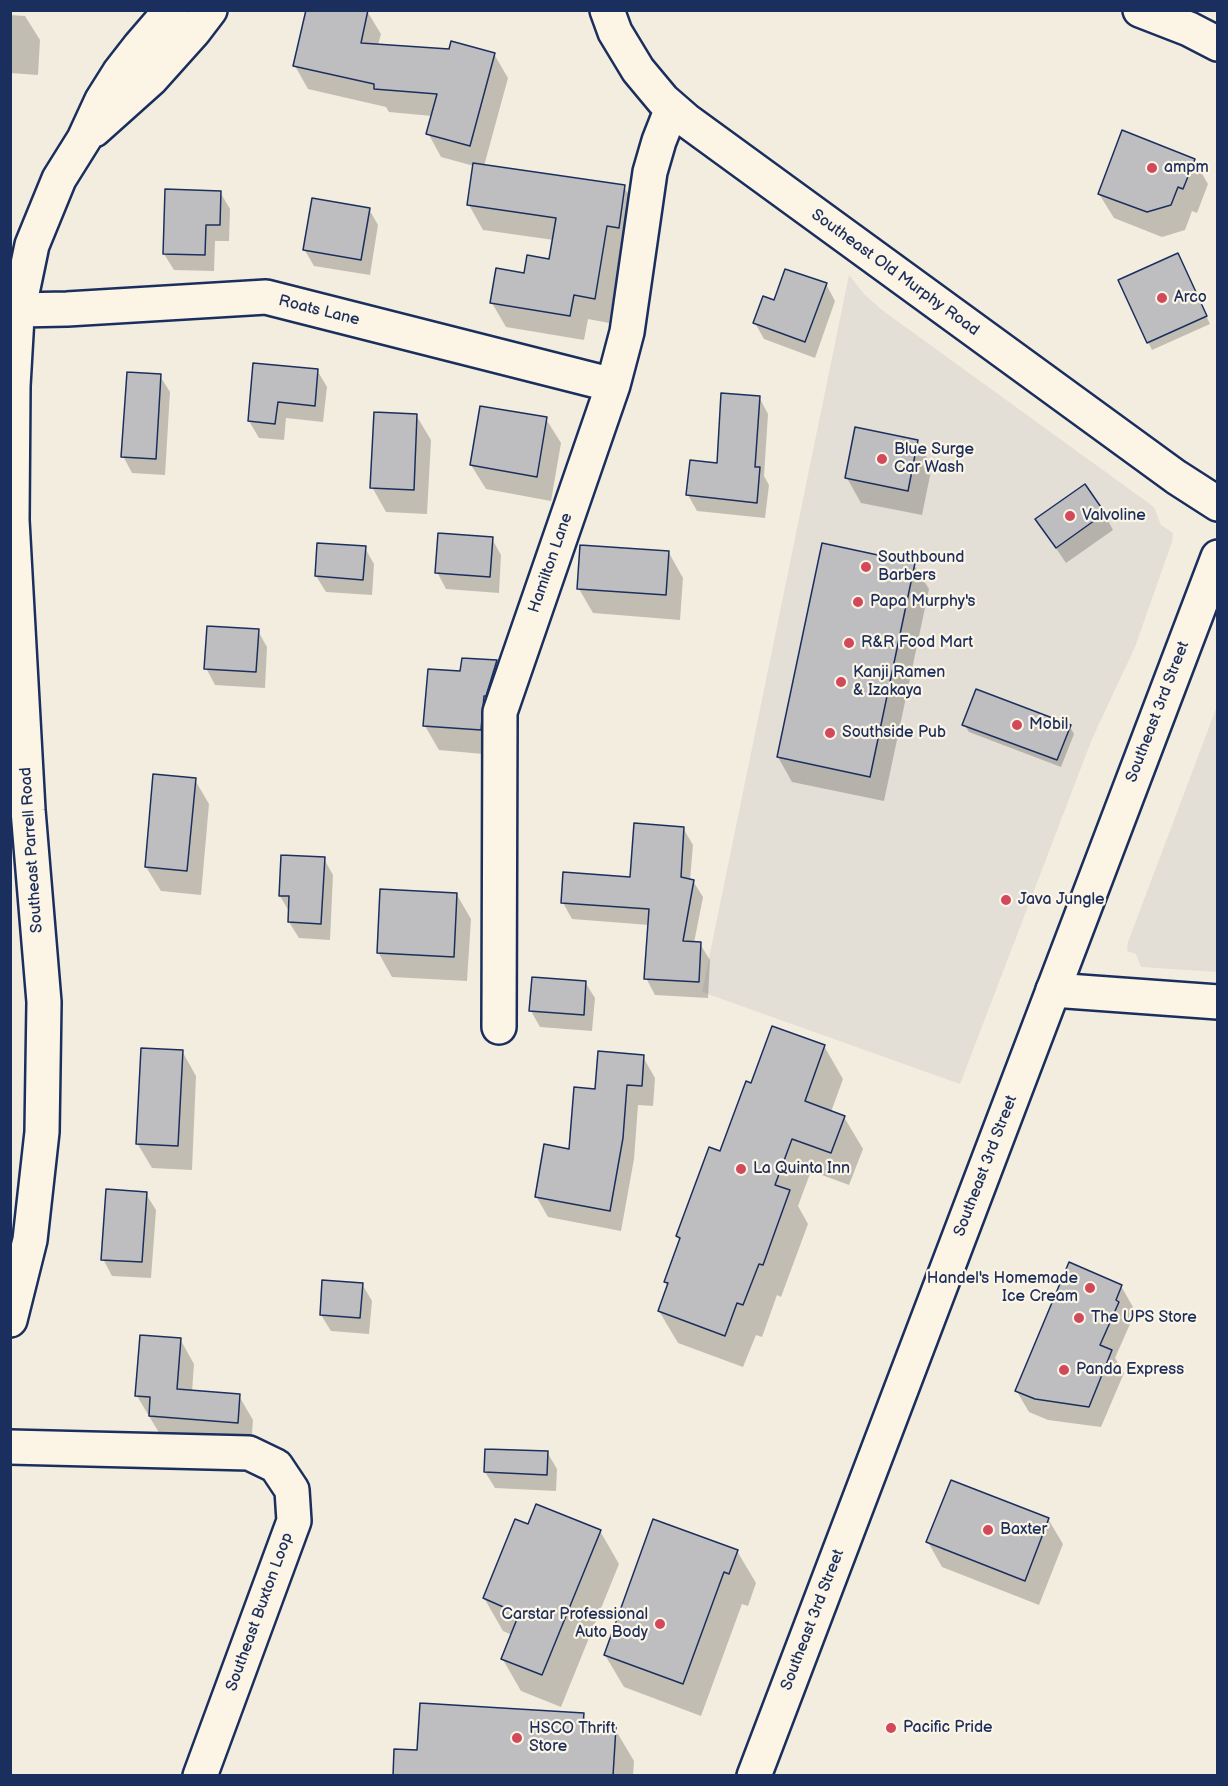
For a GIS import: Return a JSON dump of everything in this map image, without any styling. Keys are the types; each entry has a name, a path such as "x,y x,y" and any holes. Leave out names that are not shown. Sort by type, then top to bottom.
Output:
{"street":[{"name":"Southeast Parrell Road","path":"10,1320 30,1240 42,1132 44,1002 19,810 12,520 13,386 18,310 30,255 59,179 115,80 171,10"},
{"name":"Southeast Parrell Road","path":"84,138 141,89 210,10"},
{"name":"Southeast Old Murphy Road","path":"607,10 615,32 638,70 672,108 925,295 1176,477 1218,504"},
{"path":"1140,10 1189,29 1218,44"},
{"name":"Hamilton Lane","path":"499,1027 500,712 613,385 627,332 650,172 672,108"},
{"name":"Roats Lane","path":"18,310 266,297 613,385"},
{"name":"Southeast 3rd Street","path":"754,1776 1218,557"},
{"path":"1053,990 1218,1002"},
{"name":"Southeast Buxton Loop","path":"10,1448 249,1453 276,1466 292,1490 294,1521 200,1776"}],"shaded area":[{"path":"849,275 865,295 882,310 1154,507 1161,525 1173,533 1172,542 1135,647 1092,739 960,1084 702,992"},
{"path":"1217,706 1217,972 1141,967 1136,954 1127,951 1128,942"}],"building":[{"path":"306,10 368,10 361,43 449,49 451,41 495,53 470,146 426,134 437,94 374,89 374,84 293,66"},
{"name":"ampm","path":"1122,130 1195,159 1183,189 1178,187 1171,205 1147,212 1098,194"},
{"path":"473,163 625,185 619,228 607,226 595,299 574,295 570,316 490,303 496,268 524,273 527,255 549,259 556,218 467,205"},
{"path":"165,189 221,191 220,225 206,225 205,255 163,254"},
{"path":"312,198 370,208 361,260 303,250"},
{"name":"Arco","path":"1178,253 1207,316 1147,343 1118,280"},
{"path":"785,269 827,283 805,342 753,323 763,296 774,300"},
{"path":"253,363 318,369 315,406 278,402 275,424 248,421"},
{"path":"127,372 161,374 156,459 121,457"},
{"path":"721,393 760,396 755,467 760,467 757,503 686,495 690,460 717,463"},
{"path":"480,406 547,417 537,477 470,465"},
{"path":"374,412 417,414 414,490 370,488"},
{"name":"Blue Surge Car Wash","path":"855,427 918,440 908,491 845,478"},
{"name":"Valvoline","path":"1085,484 1105,513 1056,548 1035,519"},
{"path":"438,533 493,537 490,577 435,573"},
{"path":"317,543 366,546 363,580 315,576"},
{"path":"822,543 915,563 870,777 777,757"},
{"path":"580,545 669,551 666,595 577,589"},
{"path":"207,626 259,629 256,672 204,669"},
{"path":"462,658 497,660 486,696 484,696 481,730 423,726 428,669 460,671"},
{"name":"Mobil","path":"976,689 1071,725 1057,760 962,725"},
{"path":"153,774 196,778 187,871 145,867"},
{"path":"634,823 684,827 681,877 694,880 683,941 701,942 699,982 644,979 649,909 561,903 563,872 630,877"},
{"path":"281,855 325,857 321,924 288,922 289,896 279,896"},
{"path":"380,889 457,893 454,957 377,953"},
{"path":"532,977 586,981 584,1015 529,1011"},
{"name":"La Quinta Inn","path":"772,1026 825,1045 805,1101 845,1116 831,1153 792,1139 775,1185 790,1190 763,1265 759,1264 743,1305 737,1303 725,1336 658,1311 668,1283 664,1282 680,1238 676,1236 709,1147 720,1151 746,1081 751,1083"},
{"path":"141,1048 183,1050 178,1146 136,1144"},
{"path":"598,1051 644,1055 642,1086 627,1085 623,1138 610,1211 535,1197 544,1144 569,1149 574,1087 595,1089"},
{"path":"106,1189 147,1192 142,1262 101,1260"},
{"path":"1069,1262 1122,1285 1116,1300 1119,1302 1100,1345 1112,1350 1089,1407 1035,1399 1015,1391"},
{"path":"322,1280 363,1283 360,1318 320,1315"},
{"path":"140,1335 181,1338 177,1389 240,1394 238,1423 149,1416 150,1397 135,1396"},
{"path":"485,1449 548,1451 547,1475 484,1472"},
{"name":"Baxter","path":"951,1480 1049,1518 1025,1581 926,1542"},
{"path":"536,1504 601,1530 542,1675 501,1659 519,1614 483,1598 515,1519 528,1524"},
{"name":"Carstar Professional Auto Body","path":"653,1519 738,1550 729,1574 724,1572 683,1684 604,1655"},
{"name":"HSCO Thrift Store","path":"420,1703 584,1713 583,1725 616,1727 613,1776 393,1776 394,1749 417,1750"}],"place":[{"name":"ampm","path":"1152,168"},
{"name":"Arco","path":"1162,298"},
{"name":"Blue Surge Car Wash","path":"882,459"},
{"name":"Valvoline","path":"1070,516"},
{"name":"Southbound Barbers","path":"866,567"},
{"name":"Papa Murphy's","path":"858,602"},
{"name":"R&R Food Mart","path":"849,643"},
{"name":"Kanji Ramen & Izakaya","path":"841,682"},
{"name":"Mobil","path":"1017,725"},
{"name":"Southside Pub","path":"830,733"},
{"name":"Java Jungle","path":"1006,900"},
{"name":"La Quinta Inn","path":"741,1169"},
{"name":"Handel's Homemade Ice Cream","path":"1090,1288"},
{"name":"The UPS Store","path":"1079,1318"},
{"name":"Panda Express","path":"1064,1370"},
{"name":"Baxter","path":"988,1530"},
{"name":"Carstar Professional Auto Body","path":"660,1624"},
{"name":"Pacific Pride","path":"891,1728"},
{"name":"HSCO Thrift Store","path":"517,1738"}]}
